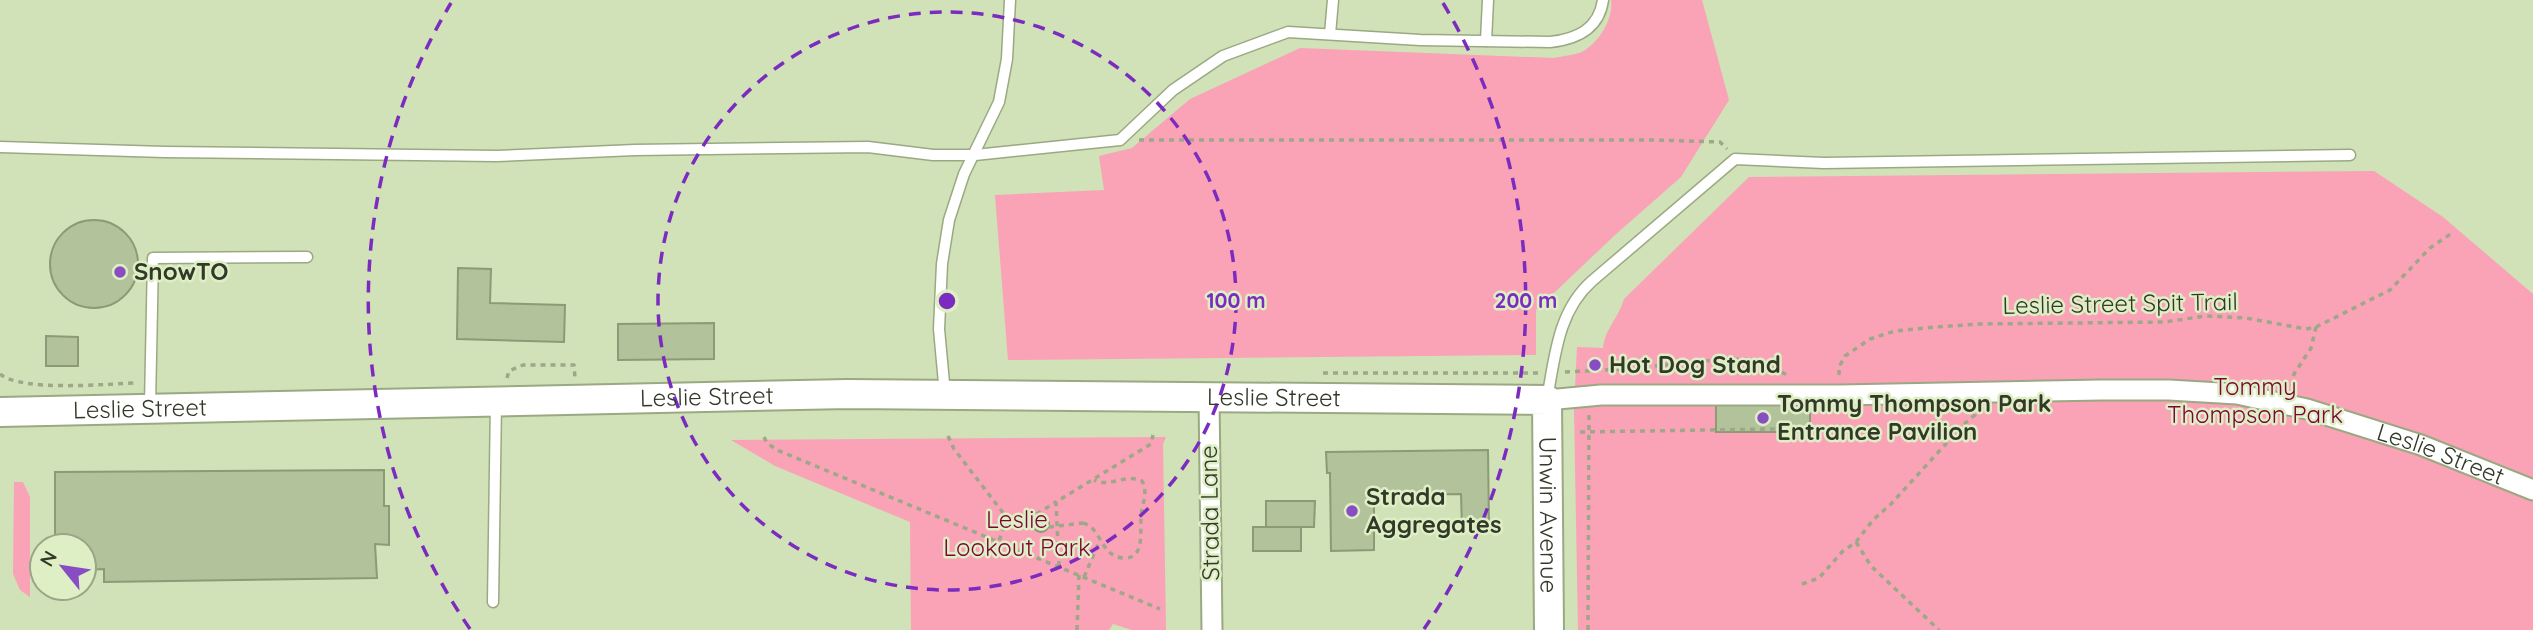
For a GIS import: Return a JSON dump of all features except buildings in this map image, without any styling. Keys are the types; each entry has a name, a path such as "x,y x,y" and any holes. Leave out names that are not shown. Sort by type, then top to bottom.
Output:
{"street":[{"name":"Leslie Street","path":"0,412 150,409 501,391 1547,400 1601,396 2169,390 2237,394 2287,405 2421,445 2533,490"},
{"name":"Strada Lane","path":"1209,397 1212,630"},
{"name":"Unwin Avenue","path":"1547,400 1549,630"}],"lane":[{"path":"945,395 939,328 942,264 948,220 964,174 999,102 1007,59 1010,0"},
{"path":"1330,34 1333,0"},
{"path":"1486,41 1488,0"},
{"path":"0,148 497,156 635,150 868,147 933,155 975,155 1120,141 1173,90 1223,56 1288,32 1550,42 1576,36 1596,22 1603,0"},
{"path":"1547,400 1564,320 1574,299 1735,159 1824,163 2350,155"},
{"path":"150,409 153,258 307,257"},
{"path":"492,602 501,391"}],"path":[{"path":"1120,141 1720,142 1735,159"},
{"path":"2287,405 2294,374 2311,348 2316,327 2390,290 2430,248 2452,233"},
{"name":"Leslie Street Spit Trail","path":"1840,395 1839,369 1845,356 1870,339 1895,331 1979,324 2165,322 2205,316 2246,318 2306,329 2316,327"},
{"path":"1588,371 1715,359 1749,359 1778,369 1811,394"},
{"path":"501,391 509,371 523,365 575,365 575,380"},
{"path":"0,373 8,380"},
{"path":"1801,584 1819,578 1975,415 1980,392"},
{"path":"1588,630 1589,414"},
{"path":"1580,432 1834,428"},
{"path":"1007,518 1035,515 1151,444 1153,435"},
{"path":"948,436 954,449 1007,518"},
{"path":"764,437 767,443 777,450 1160,609"},
{"path":"1049,527 1083,523 1094,529 1107,552 1122,558 1135,554 1141,541 1141,517 1145,500 1142,481 1137,478 1106,484 1094,480"},
{"path":"1056,502 1059,566"},
{"path":"999,541 1007,518"},
{"path":"1077,630 1082,576 1100,539"},
{"path":"1856,542 1871,566 1939,630"}],"green space":[{"path":"1611,0 1702,0 1729,100 1681,177 1536,310 1536,355 1008,360 995,195 1104,190 1099,156 1132,148 1190,99 1300,48 1554,58 1582,52 1594,43 1608,22"},
{"name":"Tommy Thompson Park","path":"2374,171 2443,217 2533,294 2533,630 1578,630 1574,409 1577,347 1603,348 1606,335 1624,299 1749,177"},
{"name":"Leslie Lookout Park","path":"1166,437 1163,444 1166,630 1132,630 1113,624 1109,630 911,630 910,522 775,466 731,440"},
{"path":"14,482 23,482 30,497 28,596 20,590 13,574"}],"place":[{"name":"SnowTO","path":"120,272"},
{"name":"Hot Dog Stand","path":"1595,365"},
{"name":"Tommy Thompson Park Entrance Pavilion","path":"1763,418"},
{"name":"Strada Aggregates","path":"1352,511"}]}
